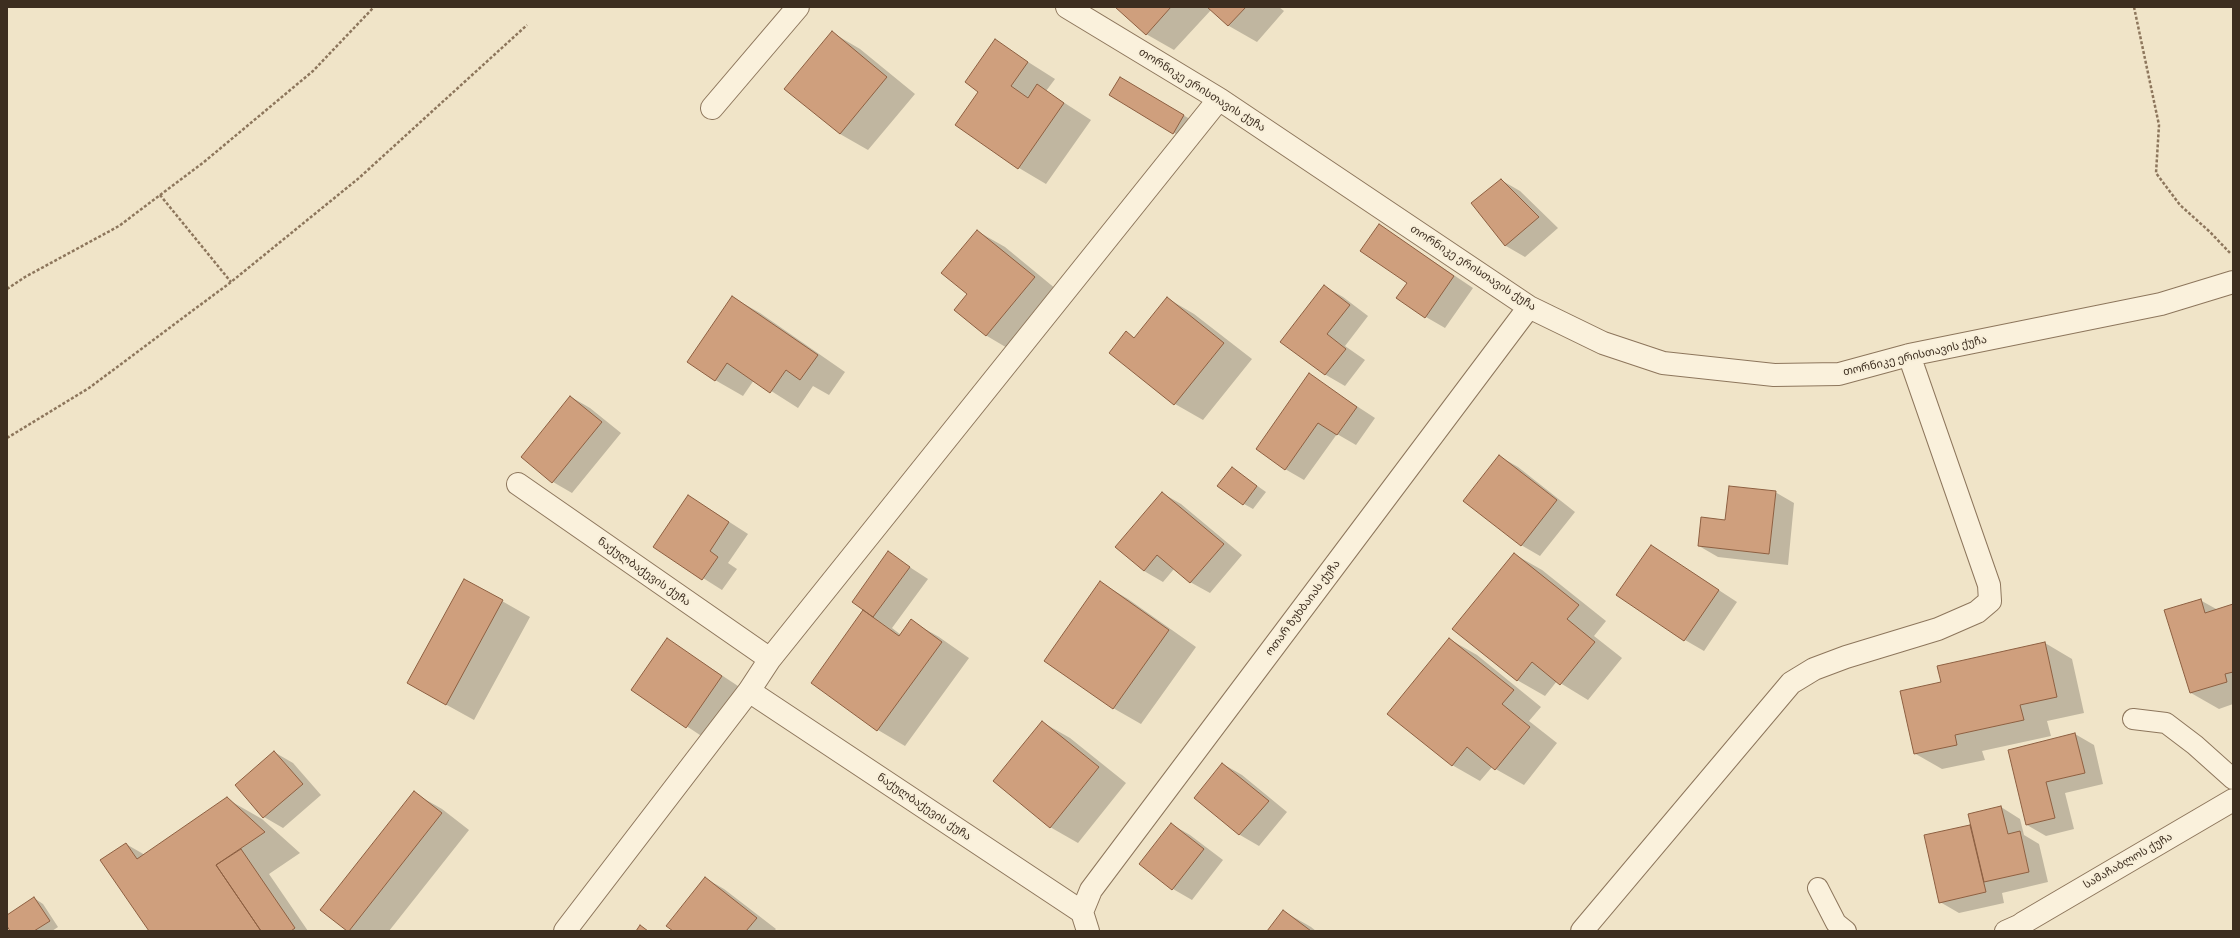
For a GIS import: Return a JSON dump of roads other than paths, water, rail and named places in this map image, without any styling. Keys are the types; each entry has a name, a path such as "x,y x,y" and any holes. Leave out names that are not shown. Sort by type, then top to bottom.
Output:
{"street":[{"path":"712,108 798,7"},
{"name":"თორნიკე ერისთავის ქუჩა","path":"1067,7 1219,99 1529,307 1603,343 1663,363 1774,376 1839,374 1909,355 2161,304 2233,282"},
{"path":"565,931 749,691 770,659 1219,99"},
{"name":"ოთარ ზუხბაიას ქუჩა","path":"1085,922 1091,890 1529,307"},
{"path":"1582,931 1791,683 1814,669 1846,657 1938,629 1977,612 1990,601 1988,585 1909,355"},
{"name":"ნაქულბაქევის ქუჩა","path":"518,484 770,659"},
{"name":"ნაქულბაქევის ქუჩა","path":"749,691 1085,922"},
{"name":"სამაჩაბლოს ქუჩა","path":"2014,927 2233,800"}],"lane":[{"path":"2133,719 2166,723 2195,745 2233,779"},
{"path":"1818,888 1836,923 1846,931"}]}
